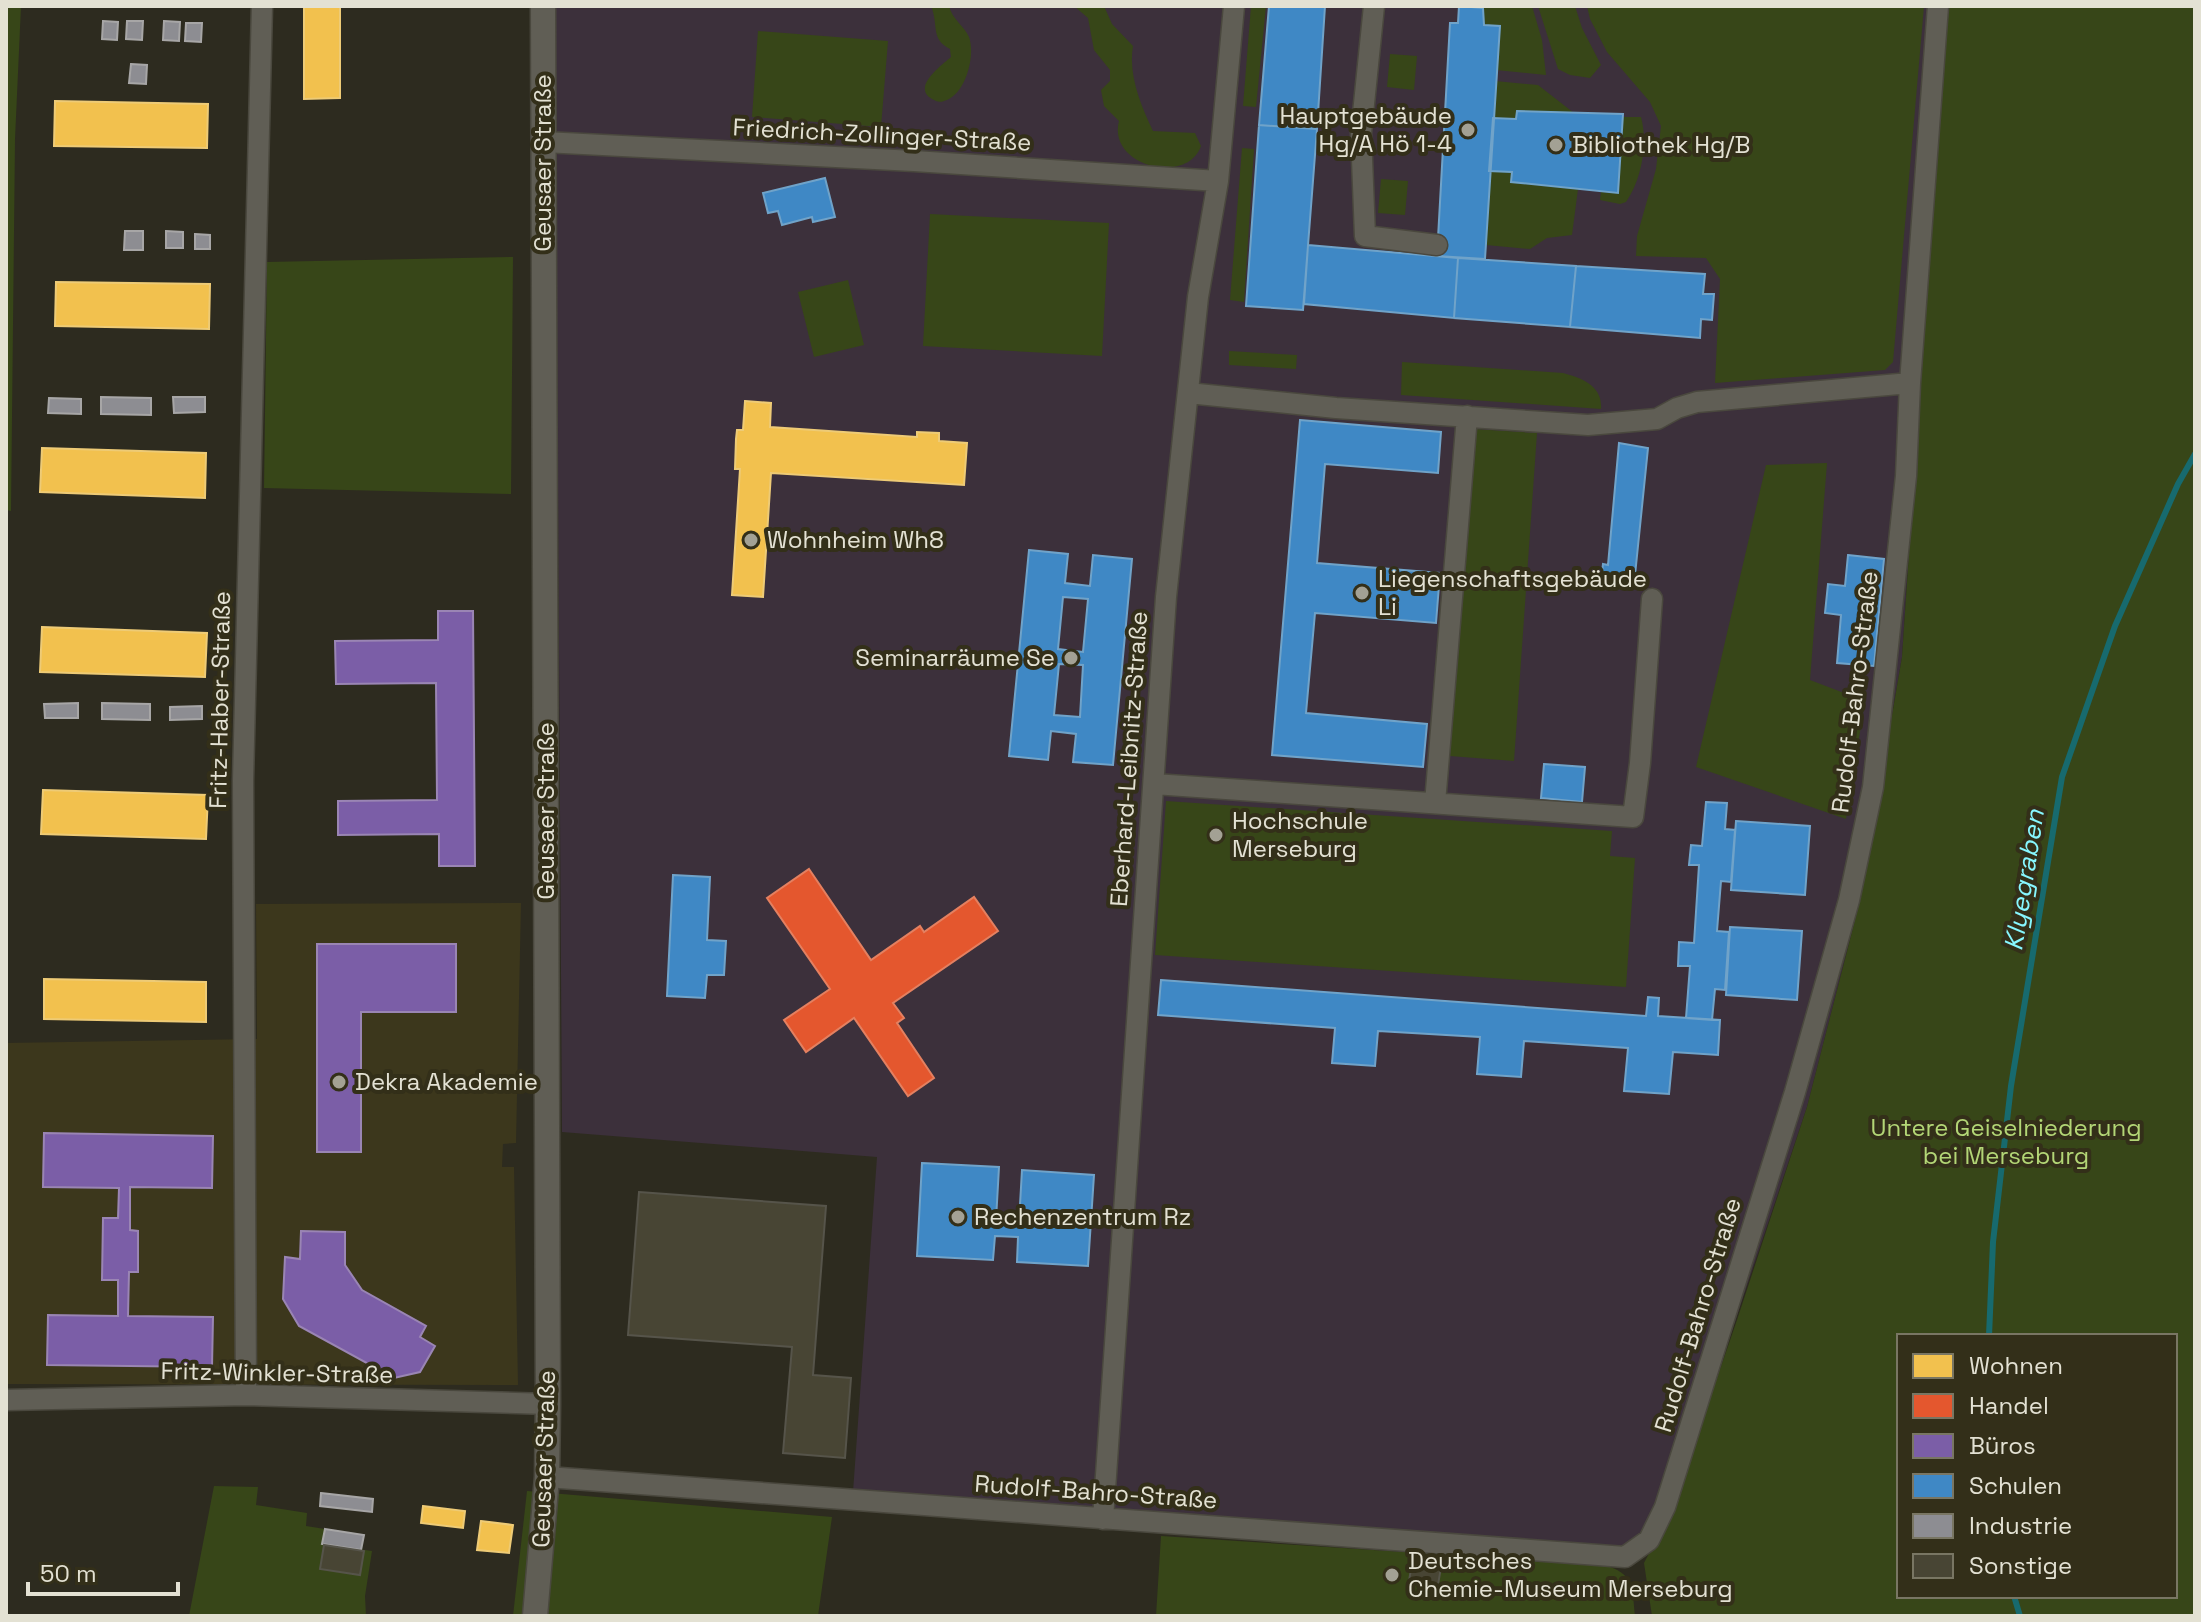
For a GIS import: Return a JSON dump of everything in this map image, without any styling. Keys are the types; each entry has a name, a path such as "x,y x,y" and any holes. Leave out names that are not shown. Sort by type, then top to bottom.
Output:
{"street":[{"name":"Fritz-Haber-Straße","path":"246,1395 243,781 262,6"},
{"name":"Geusaer Straße","path":"535,1616 547,1477 548,1404 543,6"},
{"name":"Eberhard-Leibnitz-Straße","path":"1103,1519 1166,597 1198,297 1218,181 1234,6"},
{"path":"1374,6 1361,133 1365,236 1437,245"},
{"name":"Rudolf-Bahro-Straße","path":"547,1477 1625,1557 1649,1540 1665,1507 1795,1092 1849,900 1873,787 1906,476 1938,6"},
{"name":"Friedrich-Zollinger-Straße","path":"544,142 914,161 1218,181"},
{"path":"1188,393 1336,408 1588,425 1657,419 1697,402 1910,383"},
{"path":"1435,803 1467,416"},
{"path":"1154,784 1633,817 1652,599"},
{"name":"Fritz-Winkler-Straße","path":"6,1400 246,1395 548,1404"}],"shaded area":[{"name":"Hochschule Merseburg","path":"555,6 1946,6 1902,657 1861,897 1807,1107 1672,1509 1626,1561 852,1506 877,1157 562,1132"},
{"path":"521,903 516,1143 503,1144 502,1167 514,1167 518,1385 6,1384 6,1043 257,1039 256,904"}],"green space":[{"path":"6,6 21,6 15,139 11,511 6,510"},
{"path":"931,6 949,6 967,33 971,45 970,64 963,84 951,98 941,102 926,94 926,83 951,57 950,49 937,36"},
{"path":"1074,6 1104,6 1112,24 1133,46 1134,79 1153,131 1195,133 1201,146 1193,158 1166,168 1136,159 1125,150 1119,137 1119,121 1104,106 1101,90 1110,81 1110,70 1094,50 1088,18"},
{"path":"1251,6 1266,6 1256,107 1243,106"},
{"path":"1483,6 1532,6 1542,40 1546,75 1496,70 1484,25"},
{"path":"1538,6 1575,6 1582,28 1601,65 1590,78 1570,75 1558,69"},
{"path":"1587,6 1924,6 1893,362 1885,370 1715,383 1720,279 1706,258 1636,256 1637,236 1656,169 1661,126 1650,102 1607,52 1590,19"},
{"name":"Untere Geiselniederung bei Merseburg","path":"1946,6 2195,6 2195,1616 1652,1616 1644,1563 1672,1509 1807,1107 1861,897 1902,657"},
{"path":"758,31 888,41 881,127 752,117"},
{"path":"1390,54 1417,56 1414,90 1387,87"},
{"path":"1495,81 1538,85 1574,113 1517,111 1516,119 1493,118"},
{"path":"1622,117 1641,117 1644,138 1636,183 1626,202 1620,204 1600,200 1601,192 1618,193"},
{"path":"1242,148 1254,149 1244,302 1230,300"},
{"path":"1489,171 1512,172 1511,182 1578,189 1572,235 1547,238 1530,249 1486,245"},
{"path":"1381,179 1408,181 1405,215 1378,213"},
{"path":"930,214 1109,223 1102,356 923,346"},
{"path":"513,257 511,494 264,488 267,262"},
{"path":"848,280 864,345 814,357 798,292"},
{"path":"1229,351 1297,355 1296,369 1229,365"},
{"path":"1402,362 1563,373 1590,384 1599,394 1601,409 1401,395"},
{"path":"1473,429 1537,433 1514,761 1450,756"},
{"path":"1827,463 1810,680 1865,701 1846,819 1696,767 1766,465"},
{"path":"1166,801 1612,831 1610,856 1635,858 1626,987 1155,955"},
{"path":"214,1486 258,1487 256,1505 307,1513 306,1526 325,1529 323,1544 372,1551 365,1596 366,1616 189,1616"},
{"path":"527,1491 832,1517 818,1616 513,1616"},
{"name":"Deutsches Chemie-Museum Merseburg","path":"1161,1536 1604,1565 1627,1577 1632,1589 1635,1616 1156,1616"}],"building: Wohnen":[{"path":"304,6 340,6 340,98 304,99"},
{"path":"55,101 208,104 207,148 54,146"},
{"path":"56,282 210,284 209,329 55,326"},
{"name":"Wohnheim Wh8","path":"745,401 771,403 770,427 917,437 917,432 939,433 939,441 967,443 964,485 771,473 763,597 732,595 740,469 735,469 736,439 737,430 743,430"},
{"path":"42,448 206,453 205,498 40,492"},
{"path":"42,627 207,633 205,677 40,672"},
{"path":"43,790 208,795 206,839 41,834"},
{"path":"44,979 206,982 206,1022 44,1019"},
{"path":"423,1506 465,1511 463,1528 421,1523"},
{"path":"481,1521 513,1525 509,1553 477,1550"}],"building: Handel":[{"path":"809,869 871,960 920,926 924,932 974,897 998,931 893,1003 904,1018 897,1023 934,1078 908,1096 854,1018 806,1052 784,1020 830,989 767,898"}],"building: Büros":[{"path":"438,611 473,611 475,866 439,866 439,834 338,835 338,801 437,800 436,683 336,684 335,641 438,640"},
{"name":"Dekra Akademie","path":"317,944 456,944 456,1012 361,1012 361,1152 317,1152"},
{"path":"44,1133 213,1136 212,1188 130,1187 130,1230 138,1231 138,1272 129,1272 128,1316 213,1317 212,1367 47,1365 48,1315 118,1316 118,1280 102,1280 103,1218 118,1218 119,1188 43,1187"},
{"path":"301,1231 345,1232 345,1265 362,1290 426,1326 420,1337 435,1346 420,1372 394,1378 299,1326 283,1299 285,1257 300,1259"}],"building: Schulen":[{"path":"1269,6 1325,6 1317,129 1259,125"},
{"name":"Hauptgebäude Hg/A Hö 1-4","path":"1459,6 1483,8 1484,25 1500,26 1485,259 1437,256 1450,23 1458,23"},
{"name":"Bibliothek Hg/B","path":"1517,111 1623,114 1618,193 1511,182 1512,172 1489,171 1493,118 1516,119"},
{"path":"1259,125 1317,129 1303,310 1246,306"},
{"path":"825,178 835,217 813,222 812,217 782,225 778,211 768,213 763,193"},
{"path":"1308,245 1458,258 1454,318 1304,304"},
{"path":"1458,258 1576,266 1570,327 1454,318"},
{"path":"1576,266 1705,274 1703,294 1714,294 1712,320 1701,319 1700,338 1570,327"},
{"name":"Liegenschaftsgebäude Li","path":"1300,420 1441,432 1438,473 1325,464 1317,563 1440,573 1436,623 1315,613 1306,713 1427,724 1423,767 1272,755"},
{"path":"1619,443 1648,448 1634,585 1601,581 1603,564 1608,565"},
{"name":"Seminarräume Se","path":"1029,550 1068,554 1065,583 1090,586 1093,555 1132,559 1113,765 1073,762 1076,734 1051,731 1048,760 1009,756","holes":["1063,597 1088,599 1083,652 1058,649","1059,664 1083,665 1080,717 1054,715"]},
{"path":"1848,555 1884,559 1874,666 1837,663 1841,615 1825,613 1828,584 1845,586"},
{"path":"1544,764 1585,767 1582,802 1541,798"},
{"path":"1706,802 1727,803 1725,829 1735,830 1731,882 1721,881 1717,931 1729,932 1725,990 1715,989 1712,1020 1686,1018 1690,966 1678,966 1679,942 1694,943 1699,865 1689,865 1691,845 1702,846"},
{"path":"1736,821 1810,826 1805,895 1731,890"},
{"path":"673,875 710,877 707,940 726,941 724,975 707,975 705,998 667,996"},
{"path":"1730,927 1802,931 1797,1000 1726,995"},
{"path":"1161,980 1646,1016 1648,997 1659,998 1658,1016 1720,1020 1718,1055 1673,1052 1669,1094 1624,1091 1628,1048 1524,1041 1521,1077 1477,1074 1480,1037 1378,1031 1375,1066 1332,1063 1335,1028 1158,1015"},
{"name":"Rechenzentrum Rz","path":"922,1163 999,1167 996,1220 1002,1221 1003,1214 1011,1215 1011,1221 1019,1222 1022,1170 1094,1175 1088,1266 1017,1262 1018,1237 995,1236 993,1260 917,1256"}],"building: Industrie":[{"path":"103,21 118,22 117,40 102,39"},
{"path":"127,21 143,21 142,40 126,39"},
{"path":"164,21 180,22 179,41 163,40"},
{"path":"186,23 202,23 201,42 185,41"},
{"path":"131,64 147,65 146,84 129,83"},
{"path":"125,231 143,231 143,250 124,250"},
{"path":"166,231 183,232 183,248 166,248"},
{"path":"195,234 210,235 210,249 195,249"},
{"path":"101,397 151,398 151,415 101,414"},
{"path":"173,397 205,397 205,412 174,413"},
{"path":"49,398 81,399 81,414 48,413"},
{"path":"78,703 78,718 45,718 44,704"},
{"path":"102,703 150,704 150,720 102,719"},
{"path":"202,706 202,719 170,720 170,707"},
{"path":"321,1493 373,1499 372,1512 320,1506"},
{"path":"325,1529 364,1535 361,1550 322,1544"}],"building: Sonstige":[{"path":"639,1192 826,1206 813,1375 851,1378 845,1458 783,1453 792,1347 628,1335"},
{"path":"324,1545 364,1551 360,1575 320,1569"},
{"path":"1412,1563 1441,1567 1438,1585 1409,1581"}],"waterway":[{"name":"Klyegraben","path":"1989,1334 1993,1242 2011,1086 2062,777 2115,626 2178,484 2195,454"},
{"name":"Klyegraben","path":"2015,1598 2020,1616"}],"place":[{"name":"Hauptgebäude Hg/A Hö 1-4","path":"1468,130"},
{"name":"Bibliothek Hg/B","path":"1556,145"},
{"name":"Wohnheim Wh8","path":"751,540"},
{"name":"Liegenschaftsgebäude Li","path":"1362,593"},
{"name":"Seminarräume Se","path":"1071,658"},
{"name":"Hochschule Merseburg","path":"1216,835"},
{"name":"Dekra Akademie","path":"339,1082"},
{"name":"Rechenzentrum Rz","path":"958,1217"},
{"name":"Deutsches Chemie-Museum Merseburg","path":"1392,1575"}]}
